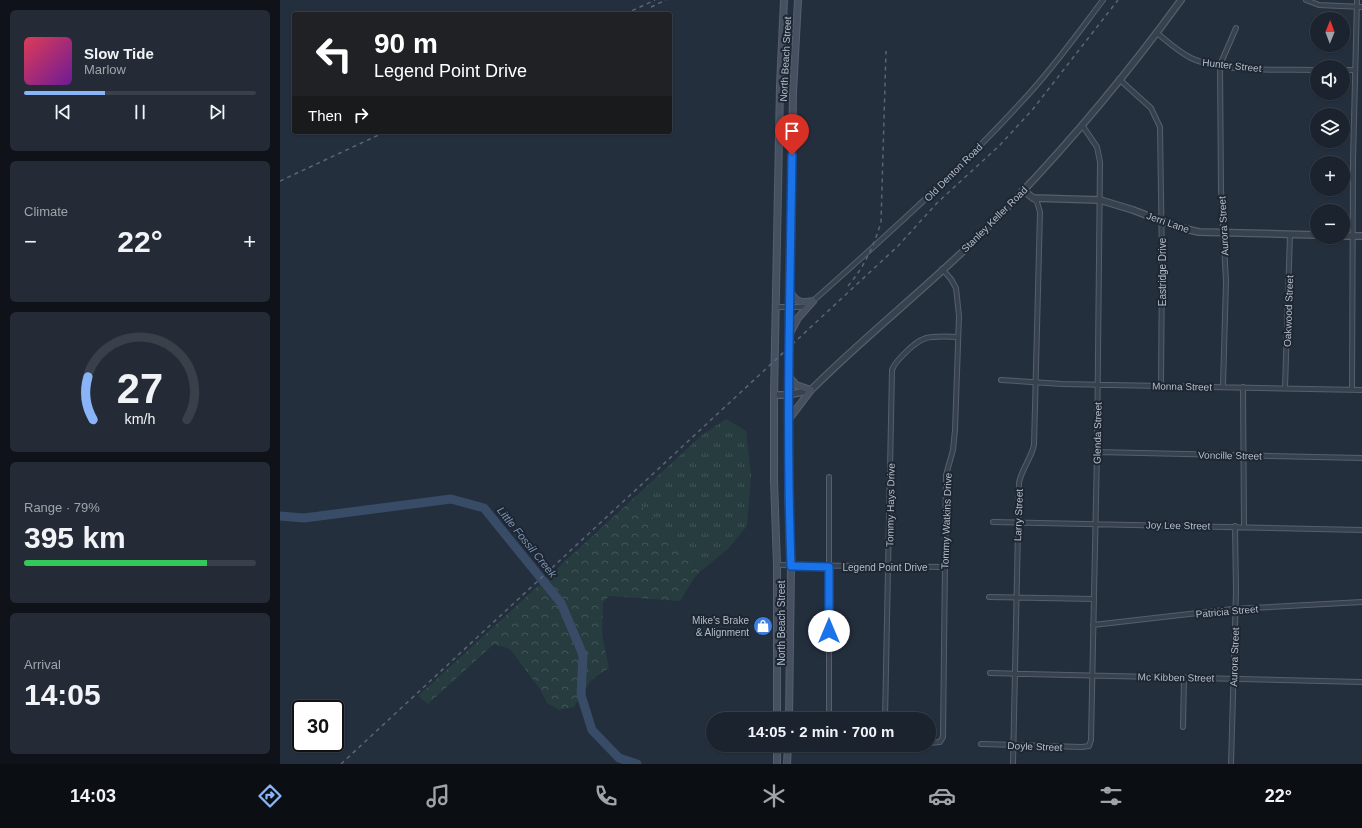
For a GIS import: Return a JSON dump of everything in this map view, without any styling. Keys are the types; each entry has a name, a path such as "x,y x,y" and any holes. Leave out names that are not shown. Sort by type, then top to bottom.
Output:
{"main road":[{"name":"North Beach Street","path":"777,712 777,566 774,480 774,395 780,70 784,0"},
{"name":"North Beach Street","path":"789,712 791,670 791,566 788,395 794,70 798,0"},
{"path":"780,70 794,70"},
{"path":"778,171 792,171"},
{"path":"790,292 794,298 800,302 813,301"},
{"path":"790,334 798,318 813,301"},
{"path":"788,420 811,390 796,385 789,377"},
{"path":"777,670 791,670"},
{"path":"777,752 777,764"},
{"path":"787,764 788,752"}],"street":[{"name":"Old Denton Road","path":"776,308 802,307 813,301 896,228 1007,117 1050,70 1104,0"},
{"name":"Stanley Keller Road","path":"811,390 977,237 1023,190 1082,125 1157,33 1180,0"},
{"path":"1306,0 1320,5 1362,7"},
{"path":"1352,390 1357,0"},
{"path":"1220,65 1236,28"},
{"name":"Hunter Street","path":"1157,33 1190,58 1208,64 1310,70"},
{"name":"Aurora Street","path":"1220,65 1223,232 1226,281 1224,386"},
{"path":"1350,70 1355,70"},
{"name":"Eastridge Drive","path":"1119,80 1152,108 1160,127 1161,385"},
{"name":"Glenda Street","path":"1082,125 1100,154 1093,676 1089,746"},
{"path":"1023,190 1034,198"},
{"name":"Jerri Lane","path":"1034,198 1100,200 1133,210 1177,227 1199,232 1310,235"},
{"name":"Larry Street","path":"1013,764 1019,478 1029,461 1034,445 1040,212 1034,198"},
{"name":"Oakwood Street","path":"1285,388 1290,234"},
{"path":"1350,236 1362,236"},
{"name":"Tommy Watkins Drive","path":"936,742 940,742 943,738 946,475 953,450 955,430 959,316 957,294 951,279 942,269"},
{"name":"Tommy Hays Drive","path":"885,712 892,370 898,360 920,339 931,336 958,337"},
{"name":"Monna Street","path":"1001,380 1362,390"},
{"path":"1243,387 1244,526"},
{"path":"774,395 788,395 811,390"},
{"name":"Voncille Street","path":"1097,452 1362,458"},
{"path":"829,477 829,712"},
{"name":"Joy Lee Street","path":"993,522 1244,526 1362,530"},
{"name":"Aurora Street","path":"1231,764 1235,609 1235,526"},
{"name":"Legend Point Drive","path":"777,566 889,568 944,567"},
{"path":"989,597 1094,599"},
{"name":"Patricia Street","path":"1093,625 1235,609 1362,602"},
{"name":"Mc Kibben Street","path":"990,673 1014,672 1093,676 1362,682"},
{"path":"1183,727 1184,677"},
{"name":"Doyle Street","path":"981,744 1089,746"}],"green space":[{"path":"726,419 746,431 751,475 747,526 728,549 702,570 634,498 702,435"},
{"path":"634,498 702,570 694,578 680,601 609,596 603,603 602,635 609,668 591,680 574,707 559,710 547,703 540,689 510,649 494,644 428,704 418,696"}],"waterway":[{"name":"Little Fossil Creek","path":"280,516 304,518 451,499 484,508 561,603 583,655 581,695 592,730 619,758 637,764"}],"railway":[{"path":"629,12 655,0"},
{"path":"651,7 666,0"},
{"path":"341,764 898,246 937,203 1000,145 1033,109 1118,0"},
{"path":"848,286 868,256 881,222 886,51"},
{"path":"280,181 381,134"}],"place":[{"name":"Mike's Brake & Alignment","path":"763,626"}],"route":[{"path":"792,155 790,353 788,395 788,487 791,566 829,567 829,631"}]}
